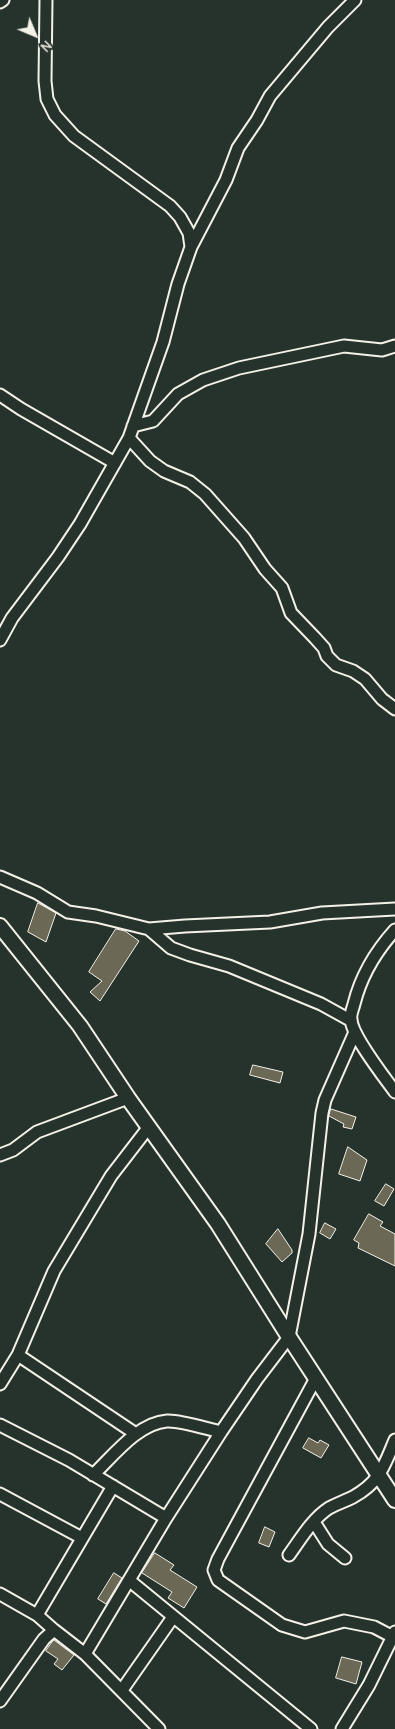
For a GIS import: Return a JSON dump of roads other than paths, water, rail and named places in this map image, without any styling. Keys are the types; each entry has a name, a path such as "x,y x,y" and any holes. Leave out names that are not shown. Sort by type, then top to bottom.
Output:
{"street":[{"path":"46,0 45,81 47,99 55,115 74,136 170,206 180,217 189,233 191,247"},
{"path":"0,640 12,618 58,557 80,524 129,438 163,342 178,284 191,247 226,180 238,148 257,120 270,96 328,27 355,0"},
{"path":"134,426 152,421 178,394 202,380 239,368 344,346 382,350 395,346"},
{"path":"0,395 115,463"},
{"path":"129,438 150,461 164,472 190,482 206,494 244,538 269,574 282,588 291,613 319,642 327,656 336,665 353,671 365,679 382,699 395,709"},
{"path":"0,877 37,893 68,912 96,916 149,929 270,922 322,913 395,908"},
{"path":"0,926 80,1026 148,1128 218,1224 288,1337 395,1500"},
{"path":"149,929 171,948 229,966 321,1004 350,1020"},
{"path":"395,930 369,965 359,986 350,1020 372,1061 395,1092"},
{"path":"85,1654 166,1518 221,1432 288,1337 309,1234 322,1113 325,1100 355,1032"},
{"path":"0,1155 13,1150 36,1132 128,1098"},
{"path":"0,1384 18,1355 54,1271 111,1176 148,1128"},
{"path":"18,1355 136,1434"},
{"path":"316,1378 218,1559 214,1570 218,1580 282,1625 305,1632 344,1621 374,1627 394,1635 369,1685 342,1729"},
{"path":"93,1475 136,1434 152,1424 169,1421 221,1432"},
{"path":"0,1425 69,1460 166,1518"},
{"path":"289,1555 314,1522 329,1508 353,1497 380,1476 395,1440"},
{"path":"37,1616 113,1486"},
{"path":"0,1494 82,1538"},
{"path":"314,1522 328,1544 345,1558"},
{"path":"130,1581 311,1729"},
{"path":"0,1594 37,1616 85,1654 159,1729"},
{"path":"122,1690 173,1617"},
{"path":"0,1700 44,1639 54,1630"}]}
